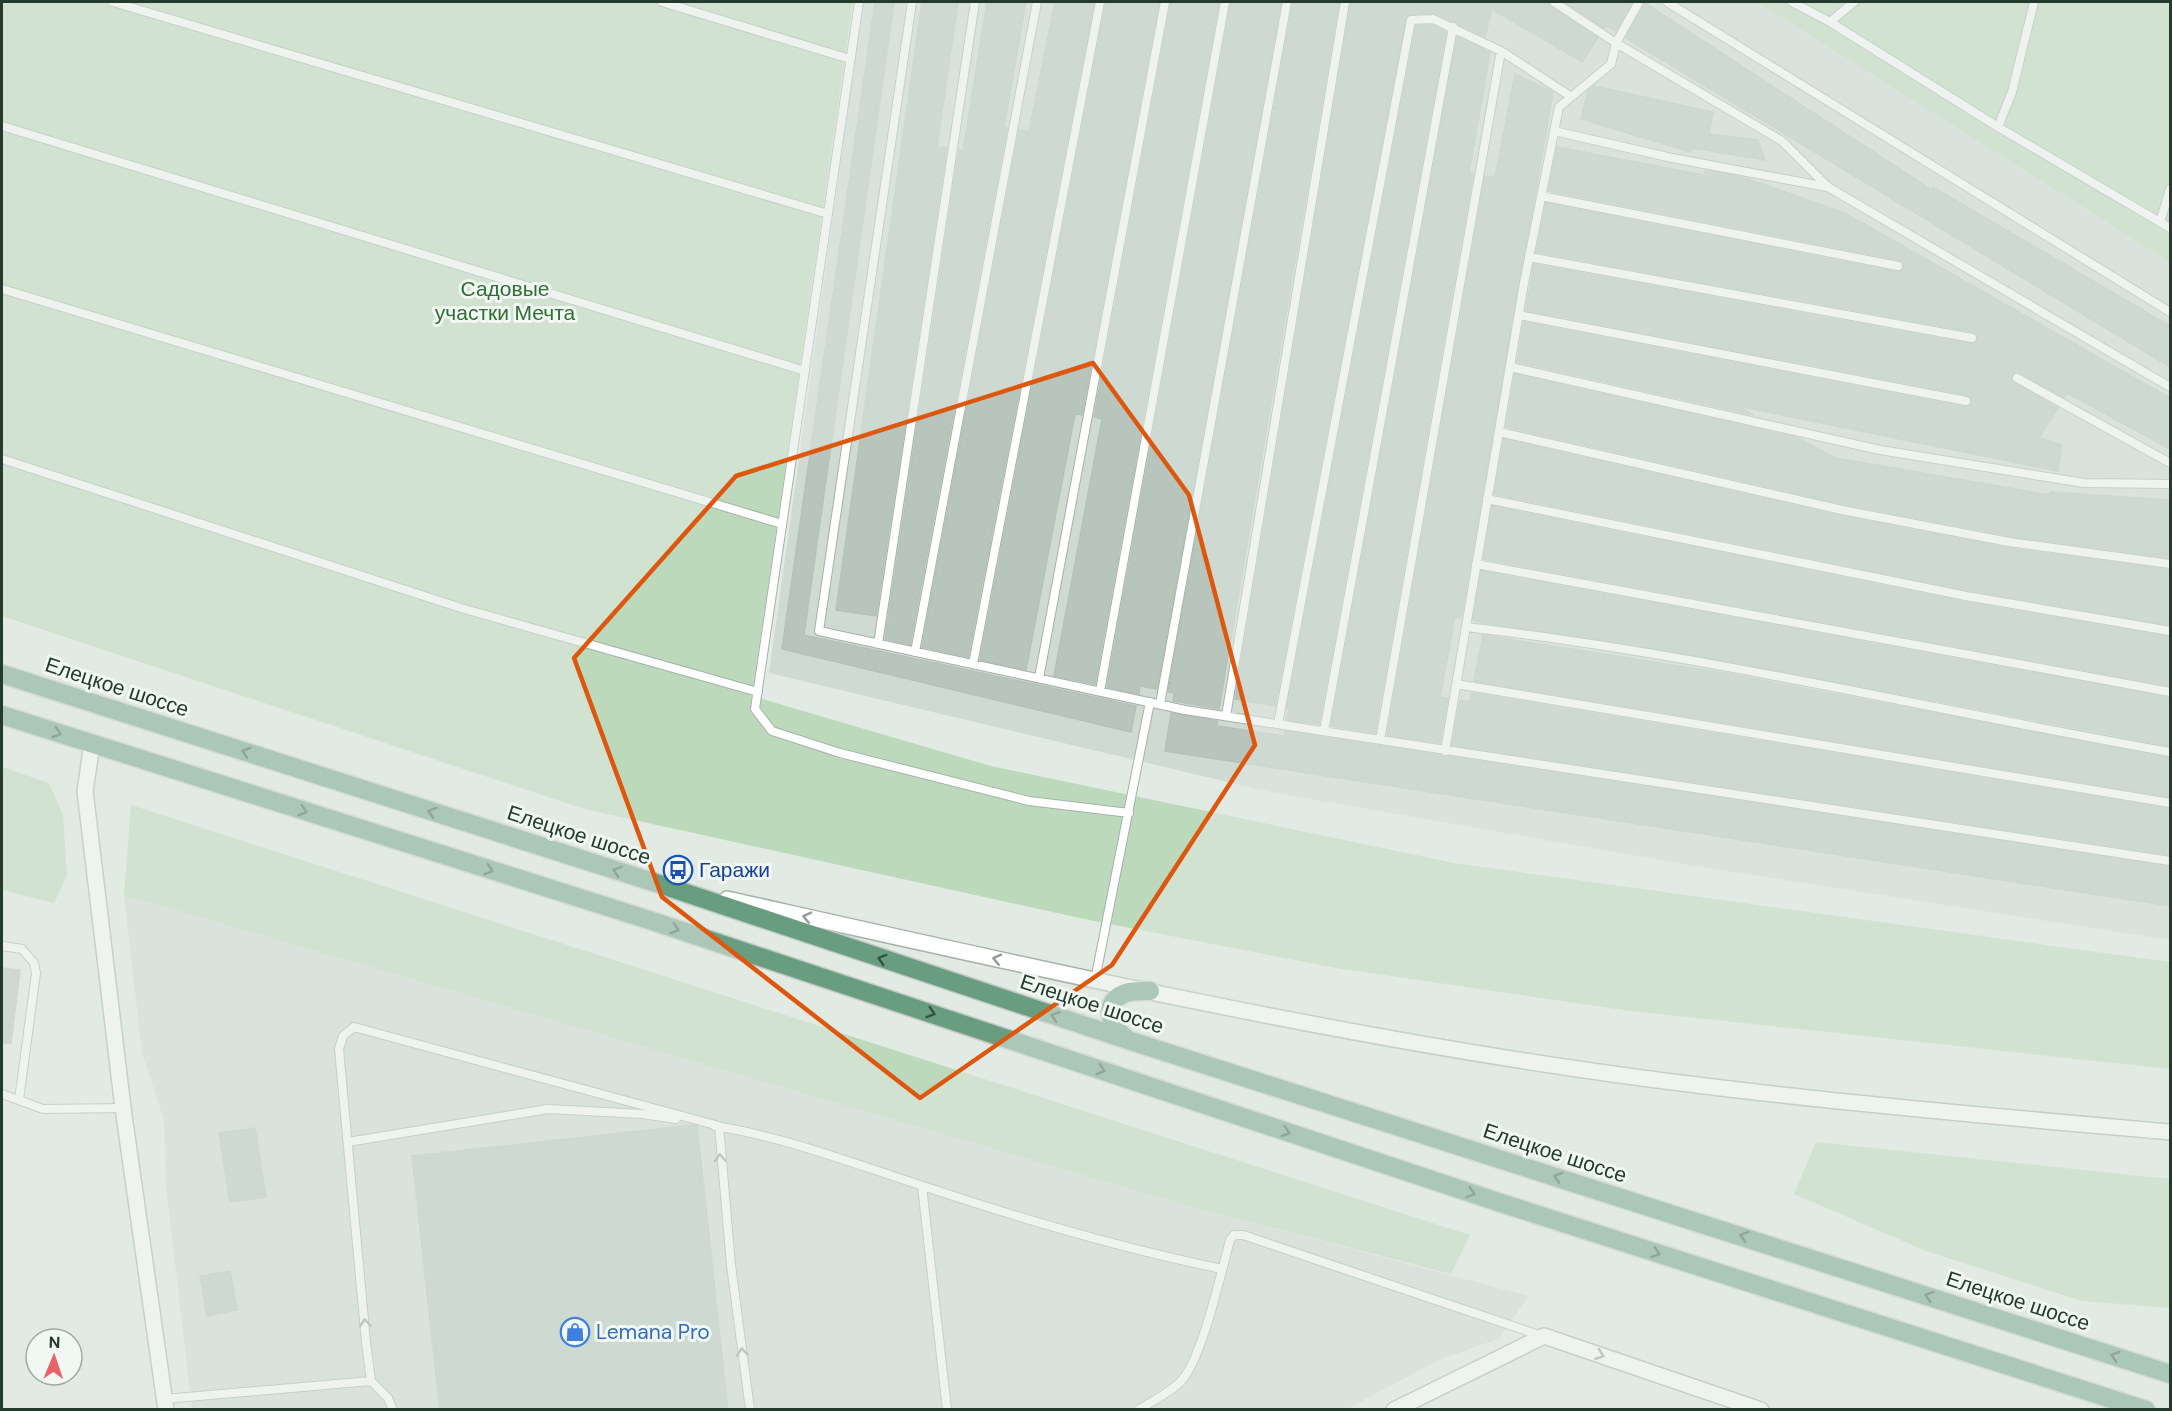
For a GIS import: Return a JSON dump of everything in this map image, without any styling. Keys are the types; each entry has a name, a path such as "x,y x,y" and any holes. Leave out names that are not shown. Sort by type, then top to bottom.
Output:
{"main road":[{"name":"Елецкое шоссе","path":"2,674 656,883 1131,1041 2170,1374"},
{"path":"2,715 646,919 1490,1200 2146,1410"},
{"path":"1131,1041 1113,1026 1110,1016 1113,1004 1119,996 1129,992 1149,991"}],"street":[{"path":"92,744 85,791 123,1108 165,1404"},
{"path":"656,883 1149,991 1374,1035 1563,1067 1842,1104 2170,1132"},
{"path":"1394,1410 1544,1336 1761,1410"}],"lane":[{"path":"113,2 828,214"},
{"path":"662,2 850,59"},
{"path":"859,2 755,710 772,731 840,753 1029,801 1129,813"},
{"path":"912,2 819,631 1150,702 1226,716 2170,861"},
{"path":"878,644 975,2"},
{"path":"915,652 1037,2"},
{"path":"973,664 1100,2"},
{"path":"1039,678 1165,2"},
{"path":"1100,691 1225,2"},
{"path":"1160,704 1287,2"},
{"path":"1226,716 1345,2"},
{"path":"1554,2 1616,44 1782,141 1828,187 2170,387"},
{"path":"1445,751 1529,257 1559,107 1611,64 1616,44 1639,2"},
{"path":"1667,2 2170,312"},
{"path":"1792,2 1830,22 1998,127 2170,228"},
{"path":"1830,22 1854,2"},
{"path":"1998,127 2012,92 2034,2"},
{"path":"1278,724 1411,20 1433,19 1453,27 1501,51 1570,96"},
{"path":"1324,732 1453,27"},
{"path":"1380,740 1501,51"},
{"path":"2,126 805,371"},
{"path":"1554,131 1672,158 1828,187"},
{"path":"2160,222 2170,189"},
{"path":"1541,196 1898,266"},
{"path":"1529,257 1972,338"},
{"path":"2,289 782,524"},
{"path":"1519,315 1966,401"},
{"path":"1510,367 1880,450 2084,483 2170,484"},
{"path":"2017,378 2170,463"},
{"path":"1499,432 1853,512 2009,542 2170,564"},
{"path":"2,459 461,608 758,692"},
{"path":"1487,499 1966,596 2170,631"},
{"path":"1476,564 2170,692"},
{"path":"1466,627 1537,635 1834,686 2027,727 2170,753"},
{"path":"1456,684 2170,803"},
{"path":"1095,980 1150,702"},
{"path":"2,946 22,949 34,963 36,973 19,1100"},
{"path":"393,1410 388,1398 371,1381 339,1049 343,1036 354,1027 718,1126"},
{"path":"2,1094 43,1109 123,1108"},
{"path":"348,1142 548,1109 642,1114 743,1131 1064,1228 1222,1269"},
{"path":"718,1126 729,1242 750,1410"},
{"path":"922,1186 947,1410"},
{"path":"1138,1410 1182,1381 1196,1354 1230,1240 1234,1235 1243,1235 1544,1336"},
{"path":"165,1404 371,1381"}],"highlighted area":[{"path":"1093,363 1189,495 1255,745 1112,965 920,1098 662,897 574,658 736,476"}],"shaded area":[{"path":"863,2 1757,2 2170,262 2170,940 1707,868 1270,792 769,673"},
{"path":"124,895 1182,1204 1529,1296 1498,1339 1441,1359 1347,1409 192,1409 166,1186 164,1120 142,1053"}],"green space":[{"name":"Садовые участки Мечта","path":"2,2 853,2 752,696 991,766 1454,863 2170,962 2170,1069 1631,1011 1336,968 1089,920 584,809 2,616"},
{"path":"1757,2 2170,2 2170,262"},
{"path":"2,767 49,783 63,815 67,876 54,903 2,890"},
{"path":"131,805 1470,1235 1451,1274 1182,1204 124,895"},
{"path":"1816,1142 2170,1179 2170,1308 2082,1301 1926,1251 1794,1194"}],"building":[{"path":"875,2 894,2 804,635 1136,706 1131,732 782,649"},
{"path":"922,2 958,2 937,147 947,148 876,616 836,610"},
{"path":"987,2 1026,2 1004,127 1007,128 910,645 885,639 959,150 963,151"},
{"path":"1055,2 1094,2 968,657 922,647 1019,130 1029,132"},
{"path":"1106,2 1159,2 1082,415 1075,414 1026,670 980,660"},
{"path":"1171,2 1219,2 1095,684 1054,676 1102,419 1094,417"},
{"path":"1231,2 1281,2 1157,689 1140,686 1139,694 1107,687"},
{"path":"1293,2 1339,2 1219,709 1173,701 1174,693 1168,692"},
{"path":"1351,2 1548,2 1551,7 1598,38 1582,62 1492,9 1485,37 1435,13 1411,14 1406,17 1275,706 1235,699"},
{"path":"1564,2 1632,2 1616,31 1606,26 1604,28"},
{"path":"1645,3 1932,190 1933,187 2170,326 2170,367 1626,38"},
{"path":"1432,25 1446,32 1319,724 1287,720 1289,708 1287,708 1416,26"},
{"path":"1457,37 1490,53 1469,173 1473,174 1375,733 1331,726"},
{"path":"1515,74 1553,92 1461,618 1455,617 1440,697 1448,698 1440,743 1387,735 1485,176 1495,178"},
{"path":"1594,86 1713,112 1709,134 1758,140 1765,160 1692,148 1691,152 1581,119 1588,91"},
{"path":"1557,147 1704,175 1705,170 1743,177 1845,213 2170,398 2170,449 2067,393 2064,397 2017,372 2012,376 2014,383 2058,408 2039,438 2062,445 2058,471 1738,406 1753,415 1517,362 1524,322 1965,407 1972,402 1967,395 1526,310 1534,264 1971,344 1978,340 1973,332 1536,252 1546,203 1897,272 1904,268 1899,260 1548,191"},
{"path":"1515,374 1796,437 1836,458 2050,495 2050,492 2168,500 2170,558 2010,536 1843,504 1506,427"},
{"path":"1504,439 1841,516 2008,548 2170,570 2170,625 1967,590 1494,494"},
{"path":"1492,506 1965,602 2170,637 2170,686 1483,559"},
{"path":"1481,571 2170,698 2170,746 1732,662 1473,620"},
{"path":"1483,635 1730,674 2170,758 2170,797 1474,681"},
{"path":"1472,693 2170,809 2170,855 1452,745 1460,700 1470,702"},
{"path":"1171,713 1217,721 1217,726 1284,736 1285,731 2170,867 2170,906 1165,751"},
{"path":"2,968 20,970 11,1043 2,1043"},
{"name":"Lemana Pro","path":"697,1126 728,1410 440,1410 412,1156"},
{"path":"255,1128 266,1197 230,1202 219,1133"},
{"path":"230,1271 237,1310 207,1316 200,1276"}],"place":[{"name":"Гаражи","path":"678,870"},
{"name":"Lemana Pro","path":"575,1332"}]}
